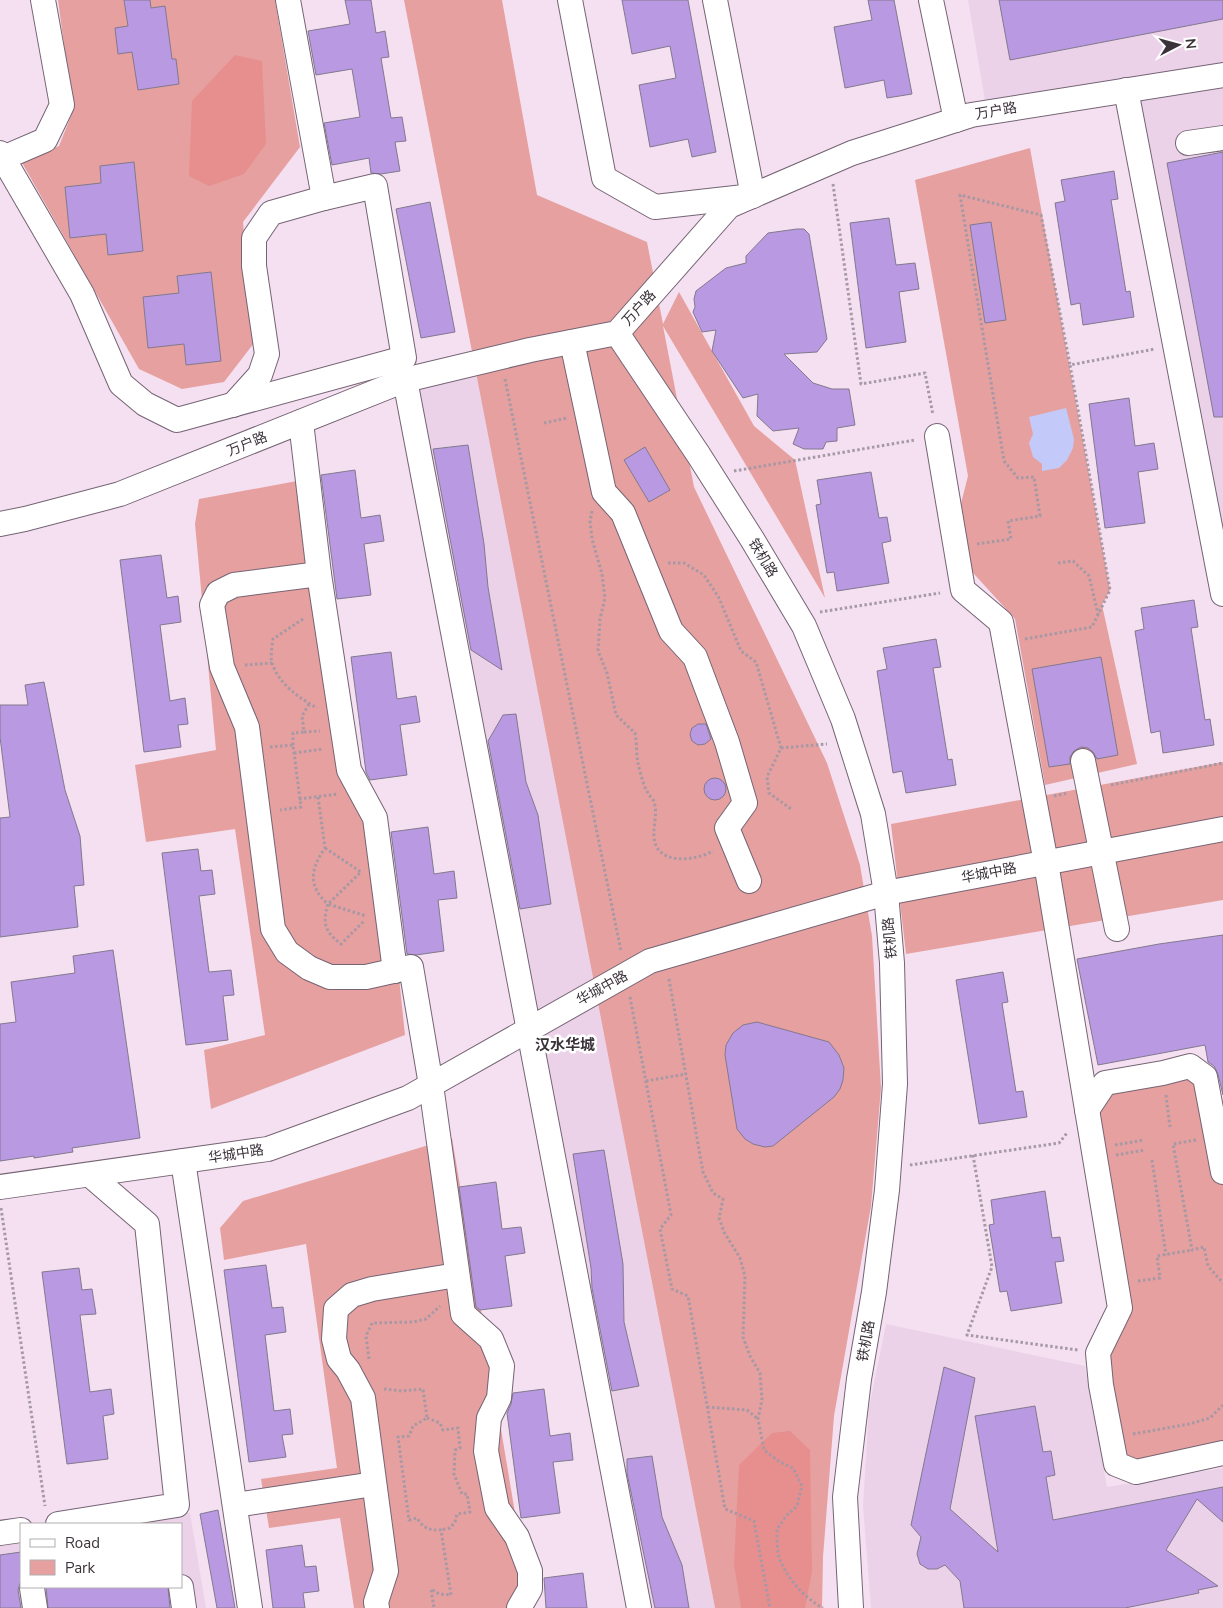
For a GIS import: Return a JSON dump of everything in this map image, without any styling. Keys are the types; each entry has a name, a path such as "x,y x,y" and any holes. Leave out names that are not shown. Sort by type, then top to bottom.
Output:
{"street":[{"path":"43,0 62,105 45,140 1,155 82,294 121,384 145,404 177,420 233,405 404,358 375,186 271,213 254,238 254,266 266,354 260,375 233,405"},
{"path":"288,0 324,198"},
{"path":"570,0 604,178 655,207 753,196 715,0"},
{"path":"931,0 956,120"},
{"name":"万户路","path":"0,524 120,494 405,380 501,357 617,333 730,206 852,153 971,115 1223,74"},
{"path":"1126,90 1223,594"},
{"path":"1188,144 1223,138"},
{"name":"铁机路","path":"617,333 712,474 804,626 843,719 872,814 886,893 892,963 896,1084 889,1168 874,1292 859,1379 846,1497 852,1608"},
{"path":"572,342 604,492 623,513 671,631 696,657 727,742 745,803 726,828 749,881"},
{"path":"405,380 639,1608"},
{"path":"301,422 319,574 350,770 375,818 395,971"},
{"path":"937,436 963,590 1000,622 1046,863 1120,1308 1098,1353 1101,1385 1116,1464 1136,1472 1223,1453"},
{"path":"319,574 234,585 218,593 212,605 222,667 247,727 272,930 287,952 309,968 330,977 366,976 411,968 431,1085 463,1314 491,1339 502,1366 499,1398 489,1418 486,1451 497,1508 517,1537 530,1570 530,1589 519,1608"},
{"path":"1083,761 1117,930"},
{"name":"华城中路","path":"0,1187 268,1149 408,1098 650,961 886,893 1223,829"},
{"path":"1087,1110 1105,1083 1163,1073 1190,1066 1205,1077 1223,1172"},
{"path":"183,1161 250,1608"},
{"path":"52,1519 177,1505 147,1224 90,1175"},
{"path":"377,1608 376,1602 386,1571 363,1398 348,1370 339,1359 334,1339 336,1309 352,1295 372,1289 457,1275"},
{"path":"235,1505 374,1484"},
{"path":"157,1523 171,1521 171,1523"},
{"path":"0,1534 20,1530"},
{"path":"0,1548 20,1544"},
{"path":"181,1588 184,1608"}],"path":[{"path":"712,474 937,436 925,373 862,384 830,162"},
{"path":"956,547 1012,539 1008,521 1040,516 1034,478 1018,478 1004,461 960,195 1041,215 1110,590 1092,627 1004,642"},
{"path":"1070,365 1175,345"},
{"path":"501,357 626,974 671,1215 660,1228 672,1289 688,1296 726,1509 754,1521 770,1608"},
{"path":"604,492 593,504 590,521 592,539 602,574 605,598 600,619 598,651 607,673 616,715 636,733 638,763 648,793 654,801 656,817 654,837 658,849 669,858 684,859 704,856 732,842"},
{"path":"642,561 684,564 704,575 719,598 741,651 756,662 780,748 766,777 769,793 791,809"},
{"path":"1058,563 1073,561 1089,576 1098,615"},
{"path":"798,616 963,590"},
{"path":"324,609 302,619 272,639 272,663 289,690 309,704 342,720"},
{"path":"304,732 302,716 309,704"},
{"path":"258,812 301,807 293,733 320,731 323,749"},
{"path":"780,748 850,742"},
{"path":"250,750 293,745"},
{"path":"1034,800 1223,762"},
{"path":"318,796 325,848 316,860 314,874 315,890 328,904 368,917 341,944 331,936 324,917 328,904 361,872 325,848"},
{"path":"664,957 704,1172 713,1193 723,1199 719,1218 724,1232 740,1258 745,1276 743,1337 750,1356 760,1373 762,1400 758,1419 764,1450 780,1462 793,1468 802,1486 797,1506 787,1515 777,1529 779,1556 785,1571 800,1590 815,1604 823,1608"},
{"path":"1163,1073 1170,1127"},
{"path":"646,1081 686,1074"},
{"path":"889,1168 1059,1143 1087,1110"},
{"path":"1192,1250 1173,1144 1216,1137"},
{"path":"1094,1154 1144,1140"},
{"path":"1094,1154 1145,1150"},
{"path":"973,1155 992,1267 966,1335 1098,1353"},
{"path":"1152,1160 1166,1254"},
{"path":"0,1205 52,1519"},
{"path":"1116,1285 1160,1278 1157,1256 1204,1247 1208,1266 1223,1283"},
{"path":"369,1362 366,1336 372,1324 413,1322 426,1319 441,1305"},
{"path":"378,1384 384,1389 402,1391 423,1389 427,1418"},
{"path":"1111,1438 1189,1424 1210,1418 1223,1405"},
{"path":"708,1407 747,1410 758,1419"},
{"path":"427,1418 440,1423 443,1430 458,1428 460,1448 455,1450 454,1474 462,1494 467,1494 470,1512 457,1514 455,1522 450,1528 441,1530 430,1530 423,1527 417,1518 409,1520 399,1446 398,1437 409,1436 413,1426 427,1418"},
{"path":"434,1608 431,1589 439,1594 451,1595 441,1530"}],"shaded area":[{"path":"968,0 1223,0 1223,574 1139,99 989,124"},
{"path":"235,55 262,61 266,144 244,174 209,186 189,176 192,101"},
{"path":"475,364 715,1608 639,1608 405,380"},
{"path":"886,1324 1085,1366 1107,1487 1223,1468 1223,1608 871,1608 863,1506 869,1408"},
{"path":"790,1431 810,1450 812,1571 805,1608 741,1608 734,1564 739,1465 772,1433"},
{"path":"190,1513 206,1608 0,1608 0,1544 20,1540 20,1588 182,1588 182,1523 128,1523"}],"green space":[{"path":"58,0 275,0 300,147 243,222 254,343 224,382 182,389 139,369 21,161 59,146 73,111"},
{"path":"404,0 502,0 537,195 647,242 663,324 679,292 754,426 795,460 825,598 663,326 694,487 827,763 860,865 872,936 881,1088 871,1206 834,1416 823,1557 822,1608 715,1608"},
{"path":"1030,148 1110,590 1102,605 1137,764 1045,785 1015,619 965,564 957,519 968,476 915,180"},
{"path":"297,481 357,766 381,804 405,1035 211,1109 204,1050 265,1035 235,829 146,842 135,765 216,750 195,524 199,499"},
{"path":"1223,762 1223,900 906,954 891,824"},
{"path":"1190,1066 1223,1172 1223,1453 1116,1464 1101,1385 1120,1308 1087,1110 1105,1083"},
{"path":"452,1138 531,1608 354,1608 340,1518 269,1528 261,1479 337,1468 306,1244 224,1260 220,1228 243,1201"}],"water":[{"path":"1066,408 1074,439 1073,448 1067,460 1059,468 1042,471 1042,464 1033,457 1029,443 1033,434 1029,417"}],"building":[{"path":"124,0 150,0 151,8 165,6 172,59 176,59 179,84 138,90 132,52 118,54 115,28 128,26"},
{"path":"345,0 371,0 376,33 385,31 389,57 381,58 391,118 402,117 406,141 395,142 400,171 381,174 371,173 369,158 332,165 324,123 360,117 352,69 316,75 308,31 350,24"},
{"path":"622,0 688,0 716,152 692,157 688,139 650,147 639,85 676,78 670,46 632,54"},
{"path":"868,0 894,0 912,94 887,98 884,80 845,88 834,27 872,20"},
{"path":"999,0 1223,0 1223,19 1010,60"},
{"path":"1223,152 1223,417 1214,417 1167,163"},
{"path":"134,162 143,251 108,255 106,234 70,238 65,187 101,183 100,166"},
{"path":"1114,171 1118,199 1111,200 1126,292 1130,291 1134,317 1083,325 1080,303 1071,305 1055,203 1065,201 1061,180"},
{"path":"430,202 455,332 421,338 396,209"},
{"path":"889,218 896,265 915,263 919,289 899,292 906,342 866,348 850,223"},
{"path":"991,222 1006,320 985,323 970,225"},
{"path":"804,229 809,234 827,339 817,352 784,354 813,383 832,389 849,389 855,425 837,428 837,441 826,442 823,449 804,449 793,444 799,428 773,431 757,416 758,394 743,398 712,351 716,330 702,332 693,312 696,291 726,268 746,263 746,256 768,233"},
{"path":"211,272 221,361 186,365 184,344 148,348 143,297 179,293 177,276"},
{"path":"1129,398 1135,446 1154,443 1158,469 1138,472 1145,523 1105,528 1089,404"},
{"path":"468,445 502,670 471,650 433,449"},
{"path":"645,447 670,490 649,502 624,460"},
{"path":"355,470 361,518 380,515 384,541 364,544 371,595 337,599 321,475"},
{"path":"871,472 879,518 887,517 891,541 882,543 889,583 837,591 834,572 827,573 816,505 821,504 817,480"},
{"path":"161,555 167,598 178,596 181,622 160,625 170,701 185,698 188,724 178,725 181,747 144,752 120,560"},
{"path":"1194,600 1198,627 1191,628 1205,720 1210,719 1214,745 1163,753 1160,731 1151,733 1135,631 1144,629 1141,608"},
{"path":"936,639 941,667 933,668 948,760 952,759 956,785 906,793 902,771 893,773 877,671 887,669 883,648"},
{"path":"391,652 397,699 416,696 420,722 400,725 407,775 370,780 366,772 351,657"},
{"path":"1101,657 1118,755 1097,759 1088,748 1081,747 1074,751 1070,757 1070,764 1049,767 1032,669"},
{"path":"44,682 65,790 80,836 84,885 74,886 78,927 0,937 0,818 10,817 0,737 0,705 28,705 25,685"},
{"path":"516,714 526,782 538,815 551,904 520,909 488,741 503,715"},
{"path":"698,724 706,724 711,739 705,744 698,745 692,741 690,734 692,728"},
{"path":"715,778 723,781 726,789 723,797 715,800 707,797 704,789 707,781"},
{"path":"428,827 434,874 454,871 457,898 438,900 444,951 416,955 407,954 391,832"},
{"path":"198,849 201,871 212,870 215,894 199,896 209,972 231,970 234,995 223,996 228,1040 186,1045 162,853"},
{"path":"1223,935 1223,1095 1218,1074 1214,1066 1208,1062 1205,1045 1098,1065 1077,959 1159,944"},
{"path":"113,950 140,1138 72,1148 73,1152 0,1161 0,1024 16,1022 11,982 75,973 73,956"},
{"path":"1003,972 1008,1002 1002,1003 1016,1092 1023,1091 1027,1117 979,1124 956,980"},
{"path":"757,1022 829,1042 839,1055 844,1068 840,1089 834,1097 773,1146 765,1147 753,1144 745,1139 737,1129 725,1055 726,1045 733,1033 743,1025"},
{"path":"604,1150 623,1264 624,1322 639,1386 612,1391 592,1288 591,1268 573,1154"},
{"path":"496,1182 502,1229 521,1227 525,1253 505,1256 512,1306 480,1310 476,1307 459,1187"},
{"path":"1045,1191 1052,1238 1060,1237 1064,1261 1055,1262 1062,1303 1011,1311 1007,1291 1000,1292 989,1225 994,1224 991,1200"},
{"path":"266,1265 272,1308 283,1307 286,1332 265,1335 274,1411 290,1409 293,1434 282,1435 286,1457 249,1462 224,1270"},
{"path":"79,1268 82,1290 92,1289 96,1314 80,1315 90,1392 111,1389 114,1414 103,1416 108,1459 67,1464 42,1272"},
{"path":"944,1367 975,1378 950,1509 998,1552 975,1416 1035,1406 1043,1452 1051,1451 1055,1475 1046,1477 1053,1520 1223,1487 1223,1522 1197,1499 1166,1550 1218,1586 1198,1590 1199,1593 1125,1608 964,1608 960,1581 945,1565 937,1569 928,1569 920,1564 917,1554 921,1537 911,1525"},
{"path":"544,1389 550,1436 570,1433 573,1460 553,1462 560,1513 521,1518 507,1413 513,1393"},
{"path":"652,1456 662,1517 682,1565 689,1608 655,1608 627,1473 627,1459"},
{"path":"218,1510 235,1608 217,1608 200,1514"},
{"path":"302,1545 305,1567 316,1566 319,1591 303,1593 305,1608 273,1608 266,1550"},
{"path":"20,1552 20,1583 18,1590 21,1608 0,1608 0,1555"},
{"path":"583,1573 587,1608 546,1608 544,1578"},
{"path":"46,1588 168,1588 170,1608 48,1608"}],"district":[{"name":"汉水华城","path":"565,1045"}]}
